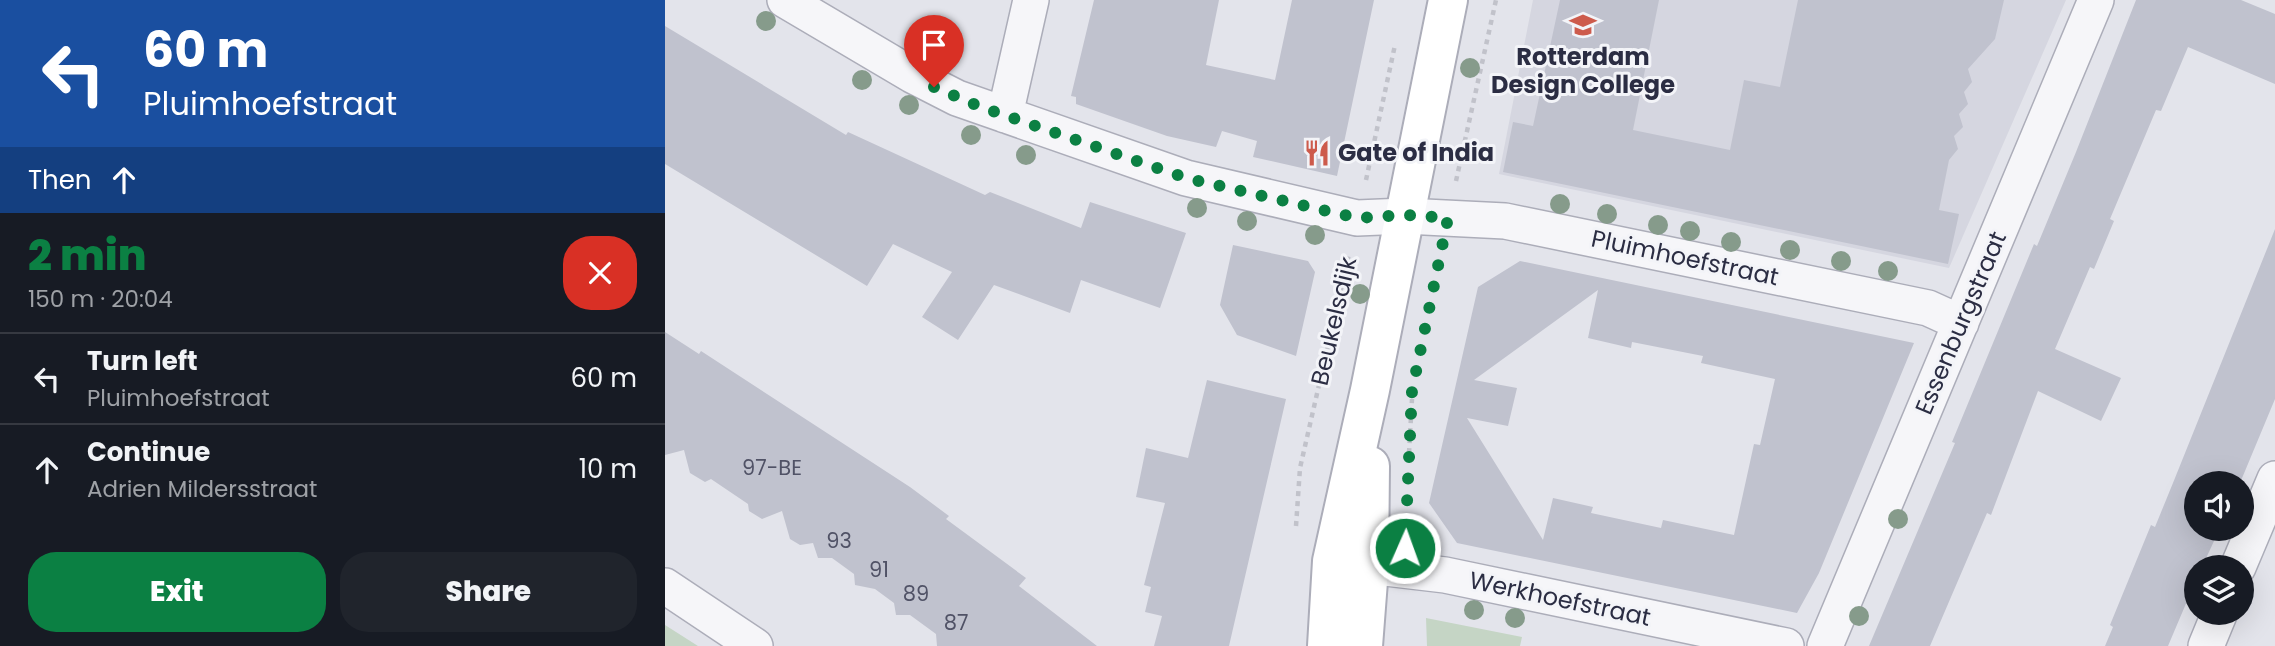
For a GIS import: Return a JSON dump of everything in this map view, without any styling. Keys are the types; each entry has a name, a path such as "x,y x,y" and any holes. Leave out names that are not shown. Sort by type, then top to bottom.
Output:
{"main road":[{"name":"Beukelsdijk","path":"1327,646 1332,561 1370,390 1448,0"},
{"name":"Beukelsdijk","path":"1363,646 1369,569 1370,390"}],"street":[{"name":"Pluimhoefstraat","path":"785,0 912,75 957,98 1186,178 1357,218 1405,215 1505,221 1928,308 1961,323"},
{"path":"1005,116 1031,0"},
{"name":"Essenburgstraat","path":"1825,646 2096,0"},
{"path":"2243,555 2275,479"},
{"name":"Werkhoefstraat","path":"1332,561 1369,569 1445,575 1786,646"},
{"path":"665,586 755,646"},
{"path":"2206,646 2215,625"}],"path":[{"path":"1448,218 1496,0"},
{"name":"Beukelsdijk","path":"1296,530 1300,468 1396,41"},
{"path":"1408,464 1412,391"}],"shaded area":[{"path":"1533,0 2066,0 1949,268 1499,174"}],"green space":[{"path":"1426,618 1522,637 1520,646 1427,646"},
{"path":"665,625 698,646 665,646"}],"building":[{"path":"1094,0 1219,0 1206,65 1275,80 1292,0 1374,0 1337,176 1253,157 1257,141 1222,131 1216,147 1167,136 1076,104 1076,97 1071,96"},
{"path":"1560,0 1659,0 1633,130 1730,150 1744,80 1780,87 1798,0 2004,0 1995,39 1968,69 1972,82 1964,92 1968,104 1959,114 1963,127 1954,136 1958,149 1949,160 1939,210 1959,214 1948,264 1503,172 1513,122 1533,126"},
{"path":"2136,0 2241,0 2275,14 2275,84 2188,47 2161,111 2156,110 2110,219 2114,221 2094,269 2090,267 2055,349 2121,378 2101,421 2038,391 1991,515 1987,513 1930,646 1869,646 1955,443 1952,442 2034,244 2037,246 2076,152"},
{"path":"665,26 846,135 848,132 985,195 990,192 1081,228 1090,202 1186,233 1160,308 1081,280 1070,313 994,285 958,340 922,317 952,272 893,244 867,286 665,164"},
{"path":"2275,229 2275,399 2245,471 2184,471 2184,541 2214,541 2208,555 2184,555 2184,608 2168,646 2105,646 2113,627 2110,625 2151,525 2155,527"},
{"path":"1233,245 1308,261 1315,272 1296,356 1237,335 1220,305"},
{"path":"1520,261 1914,343 1819,573 1797,613 1457,543 1429,503 1478,287","holes":["1598,290 1588,338 1631,348 1632,342 1703,356 1701,363 1775,379 1760,445 1754,444 1734,535 1663,520 1661,528 1591,513 1593,507 1553,498 1543,540 1467,418 1508,426 1517,388 1474,380"]},
{"path":"665,332 699,354 701,351 910,487 949,516 946,519 1026,578 1019,586 1097,646 937,646 936,634 910,615 896,615 894,603 875,589 855,585 854,574 832,558 818,558 813,543 800,545 790,539 782,511 762,519 749,511 748,504 711,479 705,482 690,473 684,450 665,455"},
{"path":"1207,380 1286,399 1229,646 1154,646 1162,616 1145,612 1151,587 1144,585 1165,503 1136,497 1146,448 1188,458"}],"place":[{"name":"Rotterdam Design College","path":"1583,25"},
{"name":"Gate of India","path":"1317,153"}],"route":[{"path":"934,87 981,107 1186,178 1357,218 1405,215 1448,218 1412,391 1405,548"}]}
